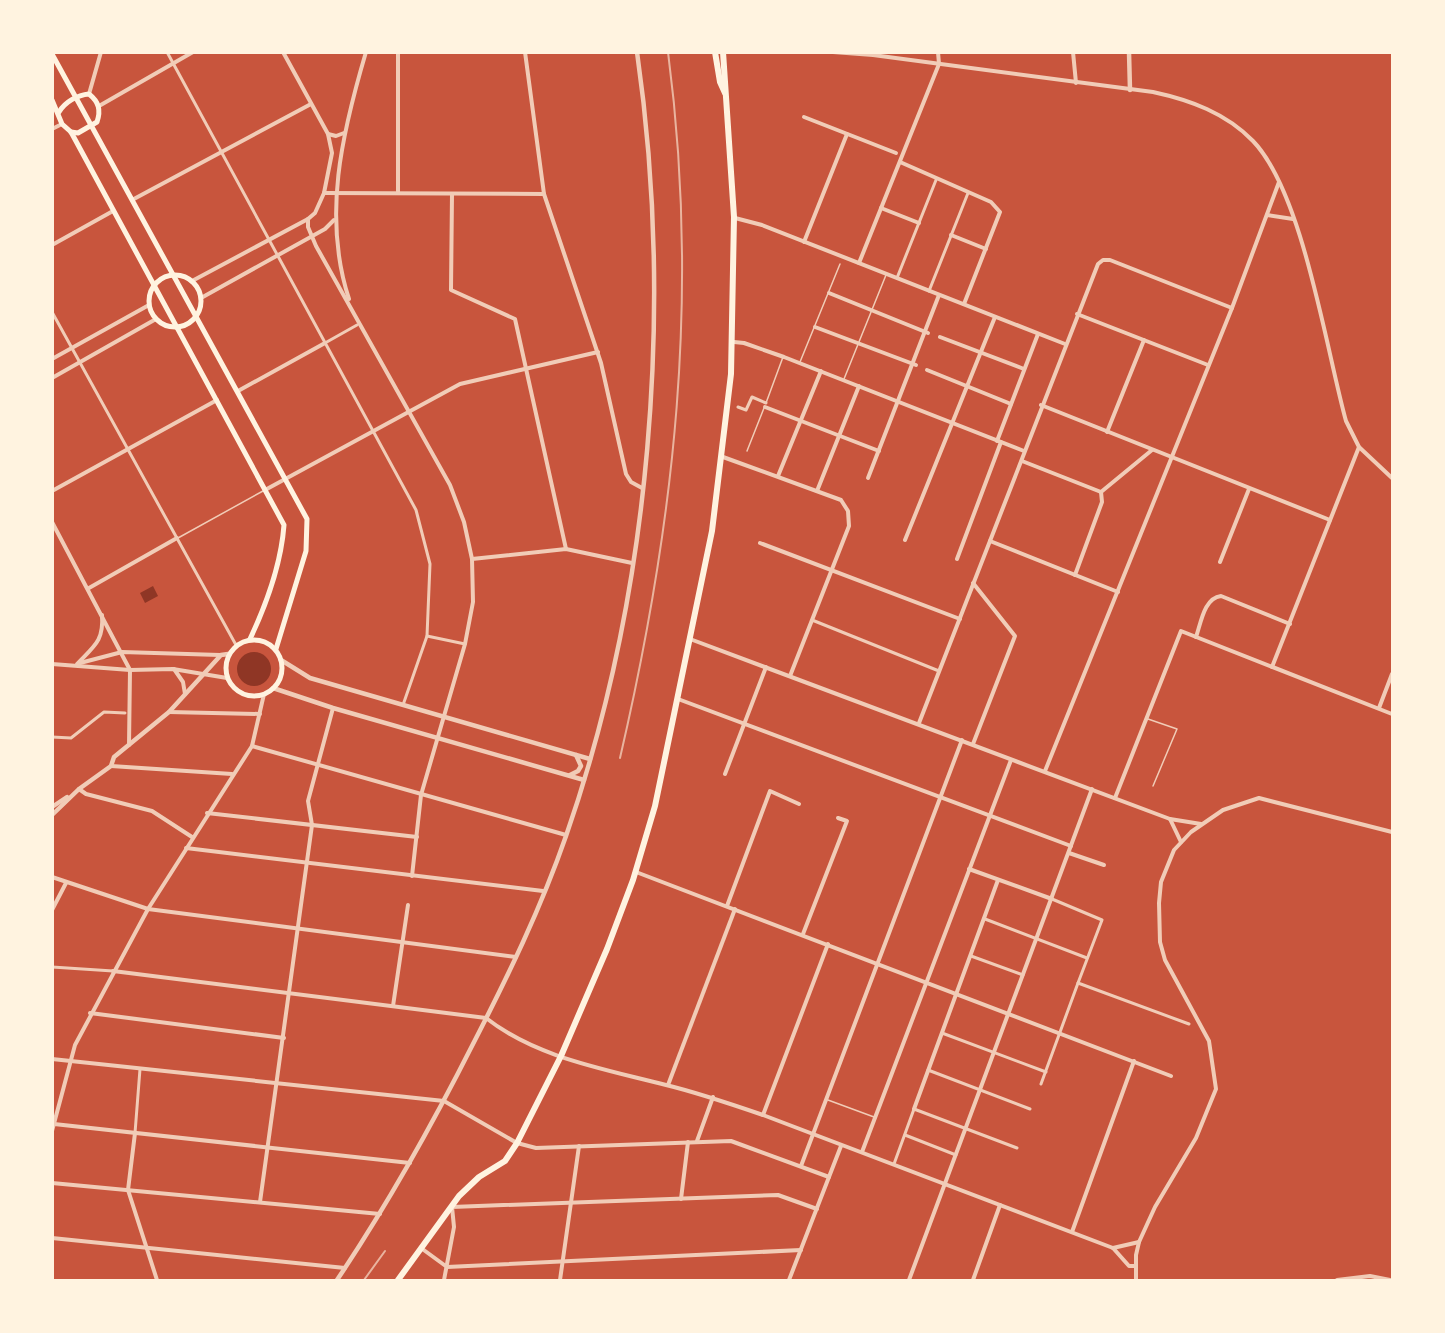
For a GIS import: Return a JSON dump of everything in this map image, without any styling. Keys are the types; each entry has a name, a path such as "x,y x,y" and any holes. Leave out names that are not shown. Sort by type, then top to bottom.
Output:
{"main road":[{"path":"715,52 720,82 725,93"},
{"path":"398,1281 452,1207 478,1177 505,1161 517,1143 561,1056 607,949 636,872 655,806 712,531 723,458 734,342 734,217 723,52"},
{"path":"52,54 307,519 306,551 276,649"},
{"path":"59,112 63,105 89,94 99,106 97,122 78,133 71,132"},
{"path":"52,100 59,112 62,124 71,132 284,525 282,548 265,607 250,639"},
{"path":"173,275 192,281 201,298 196,316 188,324 177,327 165,325 156,319 149,305 153,286 162,278 173,275"},
{"path":"250,639 265,641 276,649 281,660 282,672 273,688 264,694 243,694 233,687 227,678 225,655 236,645 250,639"}],"street":[{"path":"89,94 101,52"},
{"path":"167,52 416,510 430,564 427,636 403,706"},
{"path":"99,106 193,52"},
{"path":"192,281 308,219 315,213 324,193 332,153 328,134 283,52"},
{"path":"351,305 341,275 334,219 345,133 366,52"},
{"path":"398,52 398,192"},
{"path":"525,52 544,194 597,352 626,474 631,482 642,488"},
{"path":"337,1281 411,1163 517,957 566,836 590,759 621,635 642,488 652,340 652,208 637,52"},
{"path":"833,52 861,53 1130,90 1186,99 1215,112 1254,142 1279,182 1294,219 1346,421 1359,447 1392,478"},
{"path":"859,263 939,64 938,52"},
{"path":"1073,52 1076,83"},
{"path":"1129,52 1130,90"},
{"path":"132,200 311,104"},
{"path":"804,117 896,153"},
{"path":"52,129 62,124"},
{"path":"328,134 336,136 345,133"},
{"path":"804,242 847,134"},
{"path":"900,162 934,176 936,180 991,202 1000,212 964,304"},
{"path":"897,278 936,180"},
{"path":"1045,771 1232,308 1279,182"},
{"path":"324,193 544,194"},
{"path":"929,291 968,193"},
{"path":"452,194 452,290 515,319 566,549"},
{"path":"881,208 919,223"},
{"path":"52,245 113,211"},
{"path":"1267,215 1294,219"},
{"path":"734,217 859,263 1065,344"},
{"path":"308,219 311,236 450,485 464,522 472,560 473,602 465,644 421,795 412,876"},
{"path":"201,298 325,229 334,219"},
{"path":"951,235 986,249"},
{"path":"840,264 843,257"},
{"path":"919,723 1065,344 1096,268 1102,260 1110,260 1232,308"},
{"path":"829,293 927,332"},
{"path":"868,478 896,401 927,332 939,295"},
{"path":"52,359 149,305"},
{"path":"52,312 236,645"},
{"path":"1077,314 1208,365"},
{"path":"905,540 995,317"},
{"path":"52,378 156,319"},
{"path":"238,391 357,325"},
{"path":"815,327 913,364"},
{"path":"957,560 1038,334"},
{"path":"940,337 1024,369"},
{"path":"1107,432 1144,340"},
{"path":"734,342 744,343 800,363 1024,451"},
{"path":"265,490 460,384 597,352"},
{"path":"927,370 1011,404"},
{"path":"778,476 821,371"},
{"path":"817,491 859,386"},
{"path":"738,406 746,410 752,397 801,421 879,451"},
{"path":"52,491 218,400"},
{"path":"1041,405 1330,520"},
{"path":"1272,667 1359,447"},
{"path":"1101,492 1152,450"},
{"path":"723,458 778,476 845,504 849,526 790,676"},
{"path":"1022,460 1101,492"},
{"path":"1220,562 1249,489"},
{"path":"1075,575 1102,502 1101,492"},
{"path":"52,522 89,588 130,670 129,745"},
{"path":"89,588 177,538"},
{"path":"990,541 1118,591"},
{"path":"760,543 960,619"},
{"path":"472,560 566,549 632,563"},
{"path":"973,584 1015,636 973,744"},
{"path":"1196,637 1209,601 1221,596 1290,624"},
{"path":"77,664 103,634 102,613"},
{"path":"812,620 939,671"},
{"path":"1115,798 1181,631 1392,714"},
{"path":"427,636 465,644"},
{"path":"690,639 1170,819 1202,824"},
{"path":"77,664 122,652 225,655"},
{"path":"52,807 111,766 114,757 169,712 225,655"},
{"path":"281,660 310,678 590,759"},
{"path":"52,664 77,664 130,670 173,669 203,676 227,678"},
{"path":"725,774 766,667"},
{"path":"173,669 183,682 186,695"},
{"path":"1379,708 1392,674"},
{"path":"273,688 333,708 584,780"},
{"path":"52,1131 75,1046 90,1013 148,909 207,813 252,746 264,694"},
{"path":"678,699 1071,846"},
{"path":"260,1202 291,994 312,825 308,801 333,708"},
{"path":"52,737 71,738 104,712 125,713"},
{"path":"169,712 260,714"},
{"path":"801,1166 962,740"},
{"path":"252,746 566,836"},
{"path":"570,775 576,773 581,766 580,760 574,754"},
{"path":"862,1152 1011,760"},
{"path":"111,766 232,774"},
{"path":"52,815 79,789"},
{"path":"79,789 86,794 152,811 192,837"},
{"path":"909,1281 1092,789"},
{"path":"727,906 770,791 799,804"},
{"path":"1136,1281 1135,1266 1139,1242 1155,1207 1196,1138 1216,1089 1209,1041 1165,960 1160,942 1161,882 1174,850 1202,824 1223,810 1259,798 1392,832"},
{"path":"207,813 417,837"},
{"path":"803,934 847,821 838,818"},
{"path":"1170,819 1181,842"},
{"path":"186,848 543,891"},
{"path":"1069,853 1104,865"},
{"path":"969,870 1052,899 1102,920 1041,1084"},
{"path":"636,872 1171,1076"},
{"path":"52,877 148,909 517,957"},
{"path":"894,1164 998,880"},
{"path":"52,910 66,883"},
{"path":"393,1006 408,905"},
{"path":"668,1085 735,909"},
{"path":"985,919 1087,958"},
{"path":"763,1115 828,944"},
{"path":"971,956 1023,975"},
{"path":"52,967 113,971 486,1018 498,1027 573,1062 713,1097 763,1115 1113,1248 1129,1266 1135,1266"},
{"path":"1078,983 1189,1024"},
{"path":"90,1013 284,1038"},
{"path":"942,1033 1046,1072"},
{"path":"52,1059 444,1101 517,1143 536,1148 731,1141 829,1177"},
{"path":"1072,1232 1134,1061"},
{"path":"140,1068 128,1190 157,1281"},
{"path":"928,1070 1030,1109"},
{"path":"697,1141 713,1097"},
{"path":"914,1109 1017,1148"},
{"path":"53,1124 411,1163"},
{"path":"905,1135 956,1155"},
{"path":"681,1199 688,1142"},
{"path":"561,1281 579,1146"},
{"path":"789,1281 841,1146"},
{"path":"52,1183 380,1214"},
{"path":"444,1281 454,1227 452,1207 778,1195 817,1209"},
{"path":"973,1281 1000,1205"},
{"path":"52,1238 345,1268"},
{"path":"1113,1248 1139,1242"},
{"path":"422,1248 447,1267 801,1250"},
{"path":"1337,1281 1370,1276 1390,1281"}],"lane":[{"path":"800,363 840,264"},
{"path":"844,380 886,274"},
{"path":"747,451 784,357"},
{"path":"177,538 265,490"},
{"path":"1147,719 1177,729 1154,786"},
{"path":"826,1099 875,1117"}],"shaded area":[{"path":"153,586 158,596 145,603 140,593"},
{"path":"254,652 266,657 271,669 266,681 254,686 242,681 237,669 242,657"}],"railway":[{"path":"620,758 655,582 668,495 677,407 682,232 677,142 668,52"},
{"path":"364,1280 385,1251"}]}
